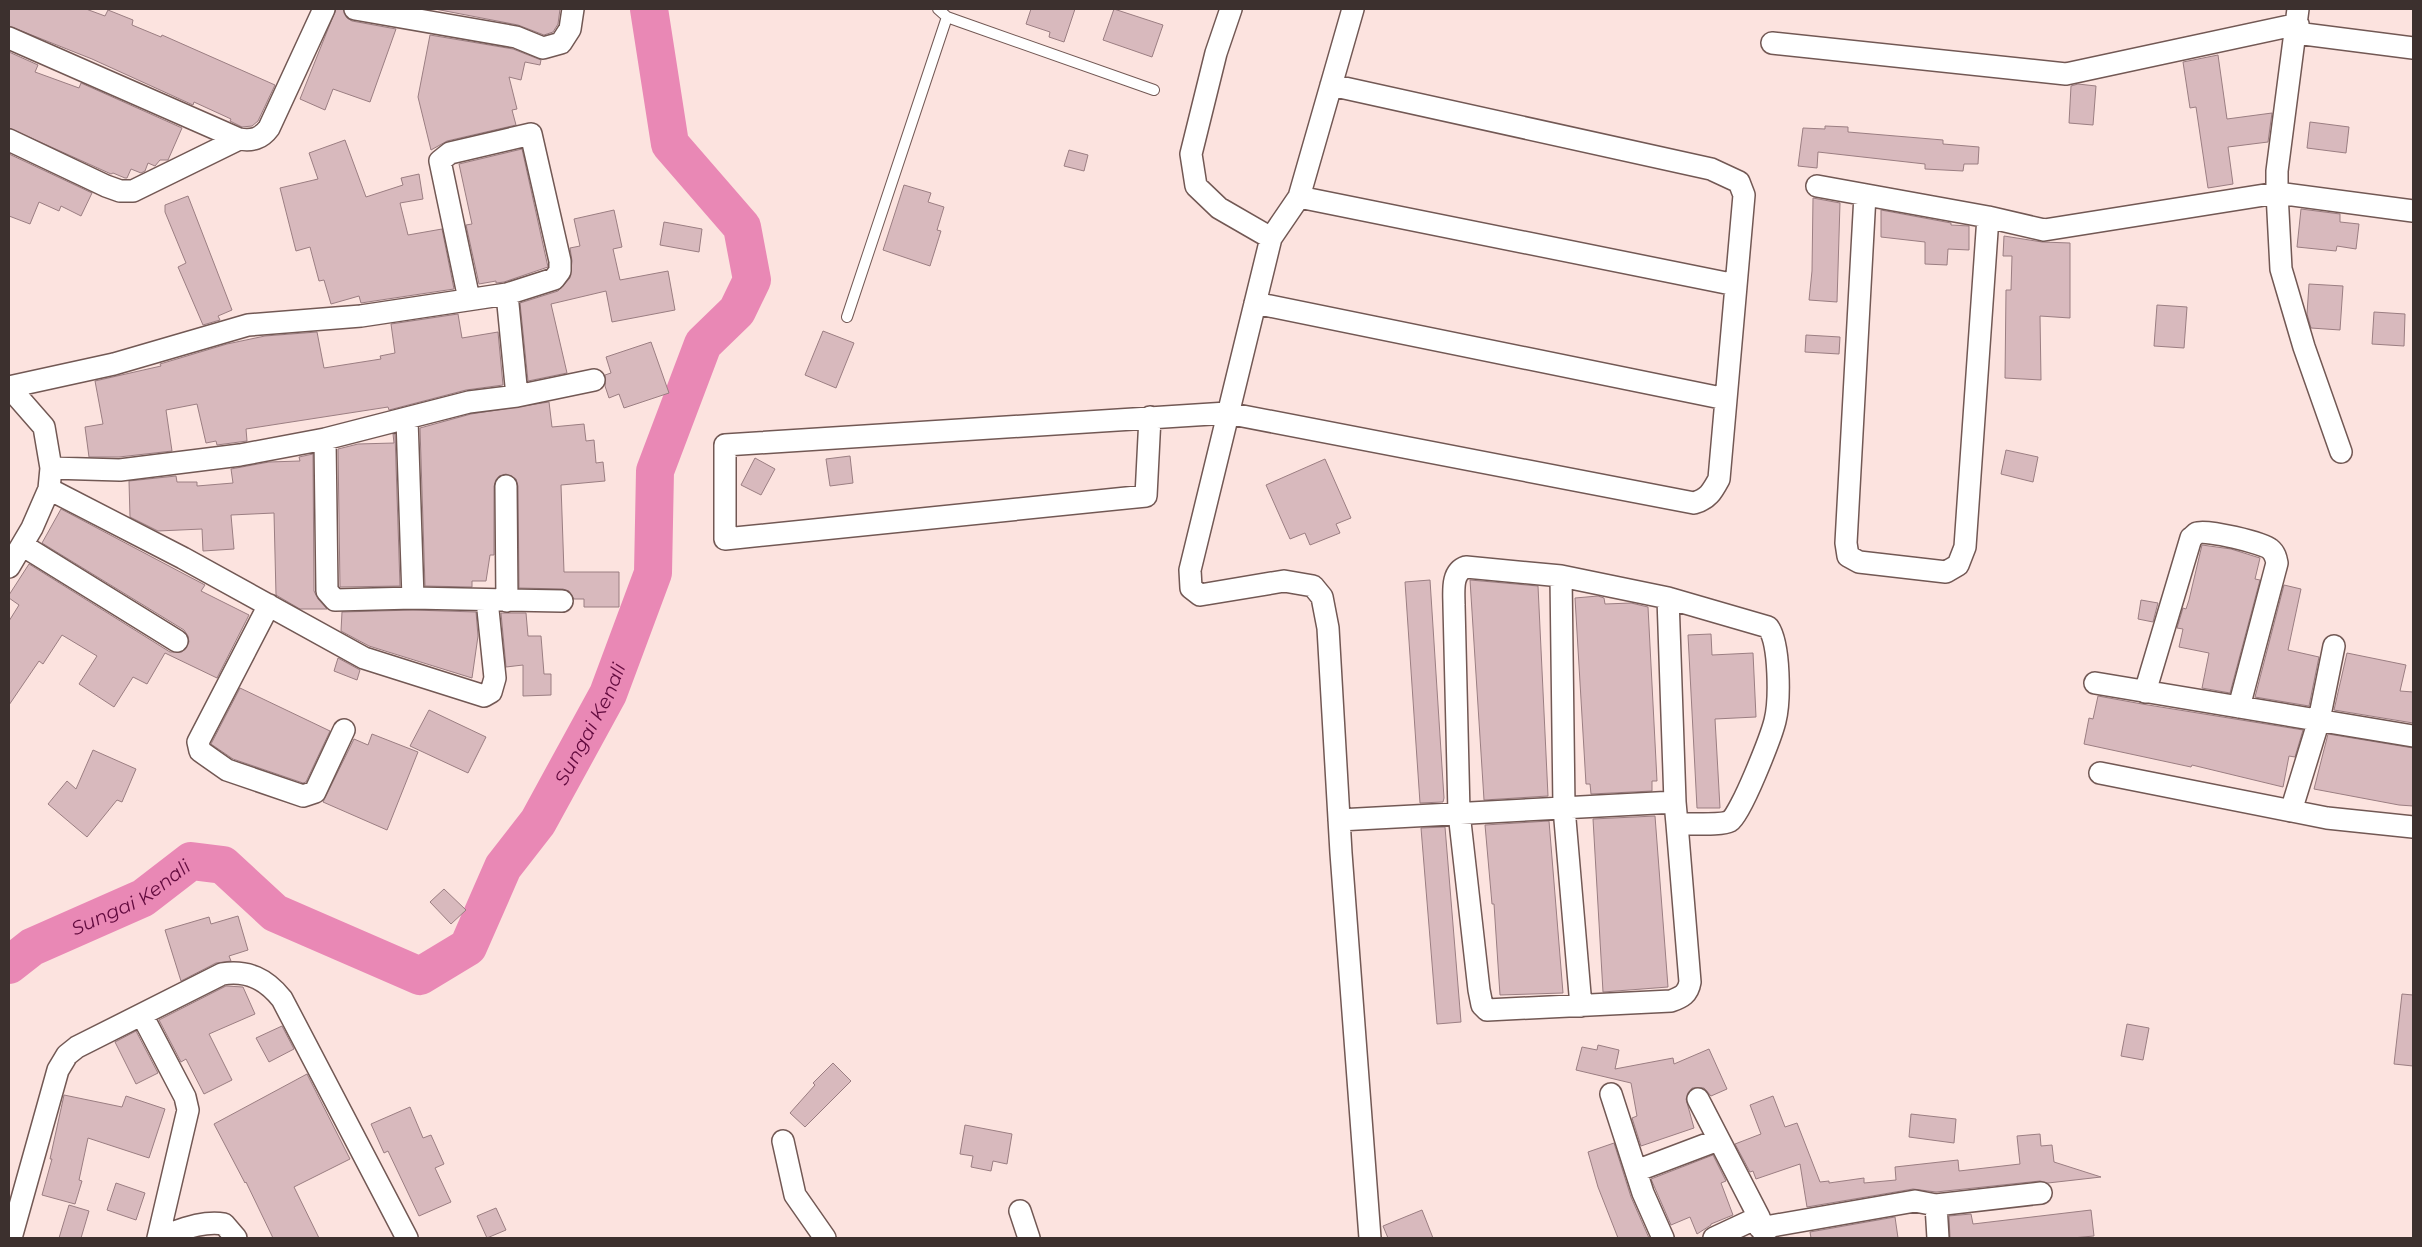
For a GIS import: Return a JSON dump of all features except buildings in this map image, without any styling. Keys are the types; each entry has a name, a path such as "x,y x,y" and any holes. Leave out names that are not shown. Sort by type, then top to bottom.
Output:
{"street":[{"path":"9,38 239,139 250,141 261,137 269,128 324,9"},
{"path":"355,9 516,38 543,48 561,43 570,29 573,9"},
{"path":"1231,9 1216,53 1191,154 1196,186 1219,208 1271,238"},
{"path":"1353,9 1299,197 1271,238 1190,570 1191,588 1200,595 1284,581 1313,586 1322,597 1328,628 1339,820 1370,1238"},
{"path":"2297,22 2277,171 2281,269 2304,347 2340,452"},
{"path":"1772,43 2066,74 2297,22 2413,48"},
{"path":"1150,417 1146,496 725,539 725,444 1150,417 1227,413 1694,503 1704,500 1712,492 1718,479 1744,195 1739,182 1730,176 1711,169 1331,85"},
{"path":"9,567 32,528 50,479 44,427 9,387 114,364 248,325 361,316 507,294 554,279 560,271 560,261 531,134 450,153 440,160 469,299"},
{"path":"9,140 120,191 132,191 149,185 239,139"},
{"path":"1817,186 1988,217 2044,230 2277,193 2413,211"},
{"path":"1866,195 1846,543 1848,556 1859,562 1946,572 1958,565 1965,547 1988,217"},
{"path":"1299,197 1736,284"},
{"path":"507,294 518,396"},
{"path":"1255,303 1726,399"},
{"path":"50,479 240,455 325,439 469,402 518,396 594,380"},
{"path":"407,419 413,598"},
{"path":"325,439 326,591 329,596 335,600 413,598 562,601"},
{"path":"50,479 364,658 484,696 492,692 495,678 497,601 506,486"},
{"path":"2146,692 2191,538 2197,533 2207,532 2258,543 2270,548 2275,555 2277,563 2240,707"},
{"path":"22,546 177,641"},
{"path":"1668,598 1675,802 1690,982 1689,991 1682,998 1671,1001 1487,1010 1482,1005 1459,813 1454,605 1457,573 1466,567 1561,576 1668,598 1768,627 1772,632 1776,664 1777,699 1775,720 1737,816 1728,822 1677,824"},
{"path":"1561,576 1564,808 1582,1006"},
{"path":"269,605 198,742 200,751 227,770 303,796 314,792 344,730"},
{"path":"2291,811 2319,720 2334,646"},
{"path":"2096,684 2413,736"},
{"path":"2100,773 2332,819 2413,827"},
{"path":"1339,820 1675,802"},
{"path":"11,1238 58,1070 67,1055 78,1047 222,974 238,972 255,976 272,986 282,999 407,1238"},
{"path":"142,1014 185,1097 188,1110 158,1238"},
{"path":"1611,1094 1636,1171 1663,1238"},
{"path":"1698,1100 1761,1228"},
{"path":"1636,1171 1718,1140"},
{"path":"783,1141 795,1195 825,1238"},
{"path":"1714,1238 1915,1201 1936,1205 2042,1193"},
{"path":"1936,1205 1938,1238"},
{"path":"1020,1210 1029,1238"},
{"path":"158,1238 201,1224 216,1222 224,1224 236,1238"}],"lane":[{"path":"938,9 947,17 1154,90"},
{"path":"848,317 947,17"}],"waterway":[{"name":"Sungai Kenali","path":"9,965 32,947 143,898 191,861 223,865 275,913 420,976 468,947 503,867 538,822 608,694 653,573 655,471 703,344 737,311 752,280 742,227 670,144 649,9"}]}
